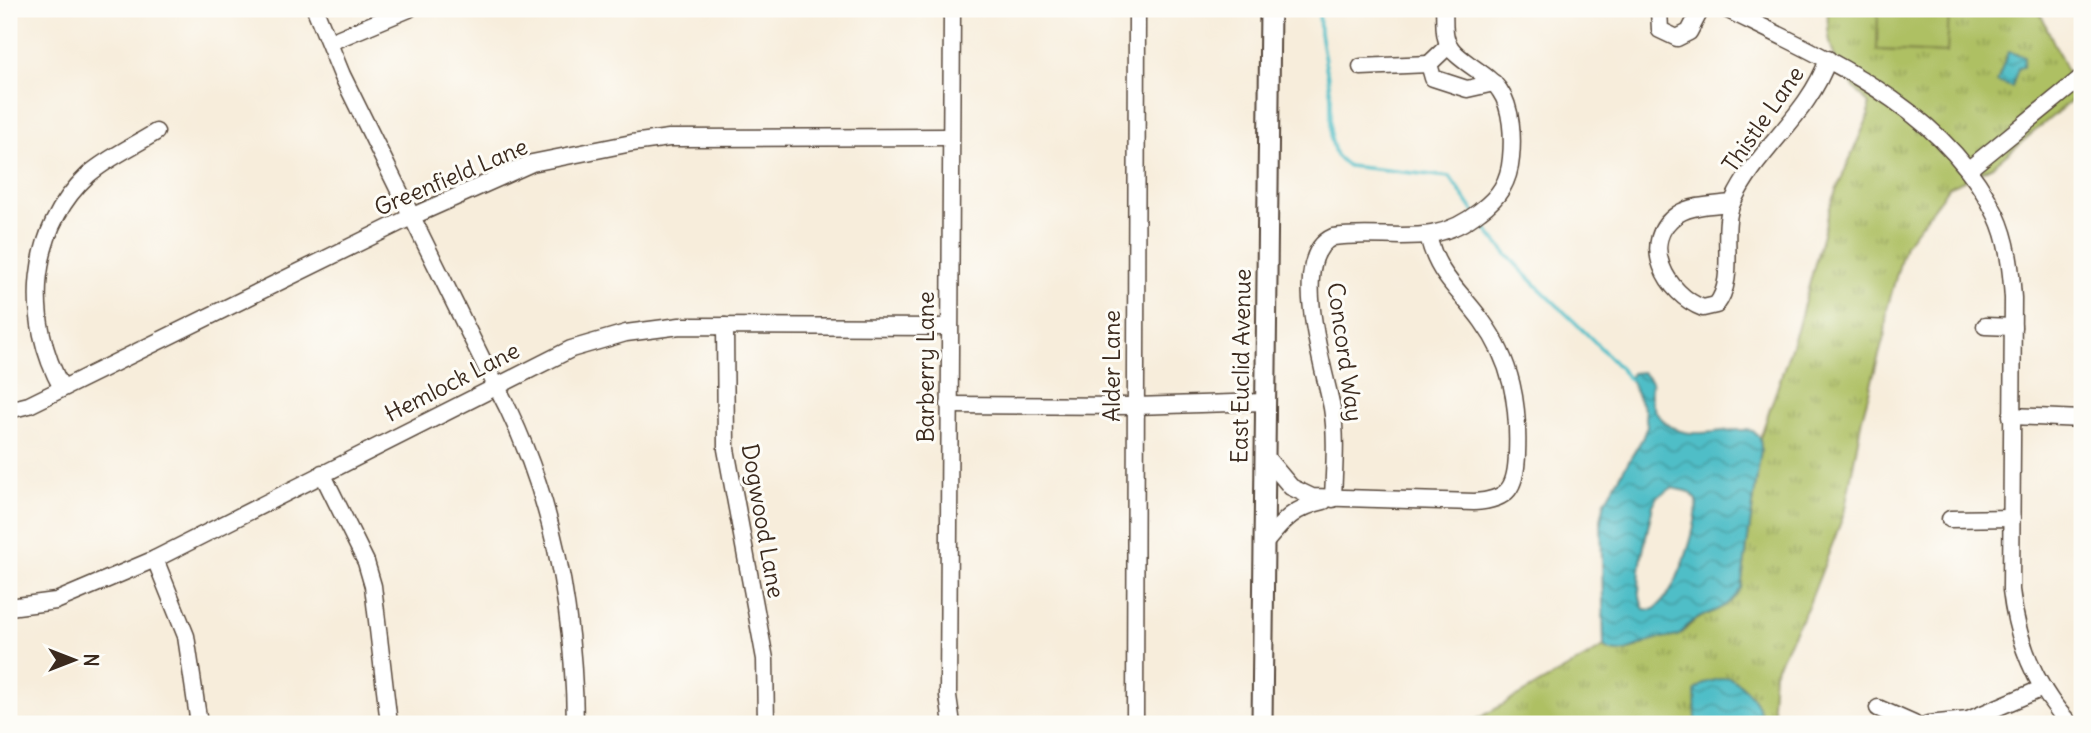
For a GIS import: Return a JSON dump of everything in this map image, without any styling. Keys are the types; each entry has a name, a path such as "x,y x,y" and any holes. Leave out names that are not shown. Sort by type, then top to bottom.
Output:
{"main road":[{"name":"East Euclid Avenue","path":"1262,724 1270,9"}],"street":[{"path":"315,9 342,75 517,424 535,474 563,581 572,637 575,724"},
{"path":"330,42 409,9"},
{"name":"Barberry Lane","path":"952,9 948,327 948,696 952,724"},
{"name":"Alder Lane","path":"1135,724 1137,9"},
{"path":"1361,67 1429,64 1448,45 1444,9"},
{"path":"1659,9 1660,30 1670,38 1677,38 1689,32 1702,9"},
{"path":"1726,9 1828,59 1906,109 1969,169 1997,216 2011,268 2014,616 2030,665 2043,688 2070,724"},
{"name":"Concord Way","path":"1333,499 1332,408 1314,319 1312,273 1315,253 1325,241 1333,237 1428,235 1450,231 1485,208 1504,187 1512,153 1506,102 1494,83 1448,45"},
{"name":"Thistle Lane","path":"1731,203 1689,209 1677,214 1667,224 1657,246 1658,265 1665,275 1691,302 1703,308 1716,305 1725,289 1731,203 1808,101 1828,59"},
{"path":"1429,64 1433,78 1445,85 1467,89 1494,83"},
{"path":"1969,169 2082,77"},
{"path":"62,388 45,352 37,312 36,288 45,244 64,205 89,174 156,132"},
{"name":"Greenfield Lane","path":"9,410 29,405 413,216 532,163 632,143 701,137 950,137"},
{"path":"1264,455 1291,487 1312,497 1487,501 1504,494 1515,479 1518,426 1513,379 1482,321 1440,272 1428,235"},
{"name":"Dogwood Lane","path":"725,326 726,449 765,659 766,724"},
{"name":"Hemlock Lane","path":"9,607 56,601 155,559 570,349 626,333 680,327 948,327"},
{"path":"1985,327 2013,327"},
{"path":"949,405 1135,406 1265,402"},
{"path":"2011,416 2082,419"},
{"path":"322,473 366,562 373,586 389,724"},
{"path":"1264,544 1290,514 1303,506 1333,499"},
{"path":"1951,519 2012,518"},
{"path":"155,559 186,636 199,724"},
{"path":"1928,724 1968,720 2043,688"},
{"path":"1878,708 1914,724"}],"green space":[{"path":"1828,9 2035,9 2041,15 2078,95 1993,166 1949,187 1905,245 1862,418 1844,514 1809,604 1774,672 1772,704 1778,724 1469,724 1604,647 1607,650 1636,648 1657,638 1682,634 1694,621 1727,603 1741,588 1761,449 1760,438 1797,330 1832,200 1869,115 1869,104 1836,61 1829,38"},
{"path":"1878,9 1949,9 1947,53 1877,50"}],"water":[{"path":"2008,52 2024,56 2023,67 2018,68 2012,87 1997,82"},
{"path":"1642,372 1652,382 1653,405 1660,417 1670,426 1692,433 1753,431 1760,438 1761,449 1741,588 1723,607 1695,620 1679,635 1617,652 1604,647 1601,519 1605,501 1647,426 1645,411 1629,378 1632,373","holes":["1672,488 1690,492 1697,500 1696,513 1690,544 1678,576 1662,602 1653,610 1644,609 1640,599 1640,573 1653,505 1658,496"]},
{"path":"1728,677 1752,696 1764,724 1696,724 1695,691 1704,683"}],"waterway":[{"path":"1319,9 1320,33 1331,95 1331,139 1336,156 1348,166 1450,177 1474,212"},
{"path":"1478,218 1513,261 1629,379"}]}
